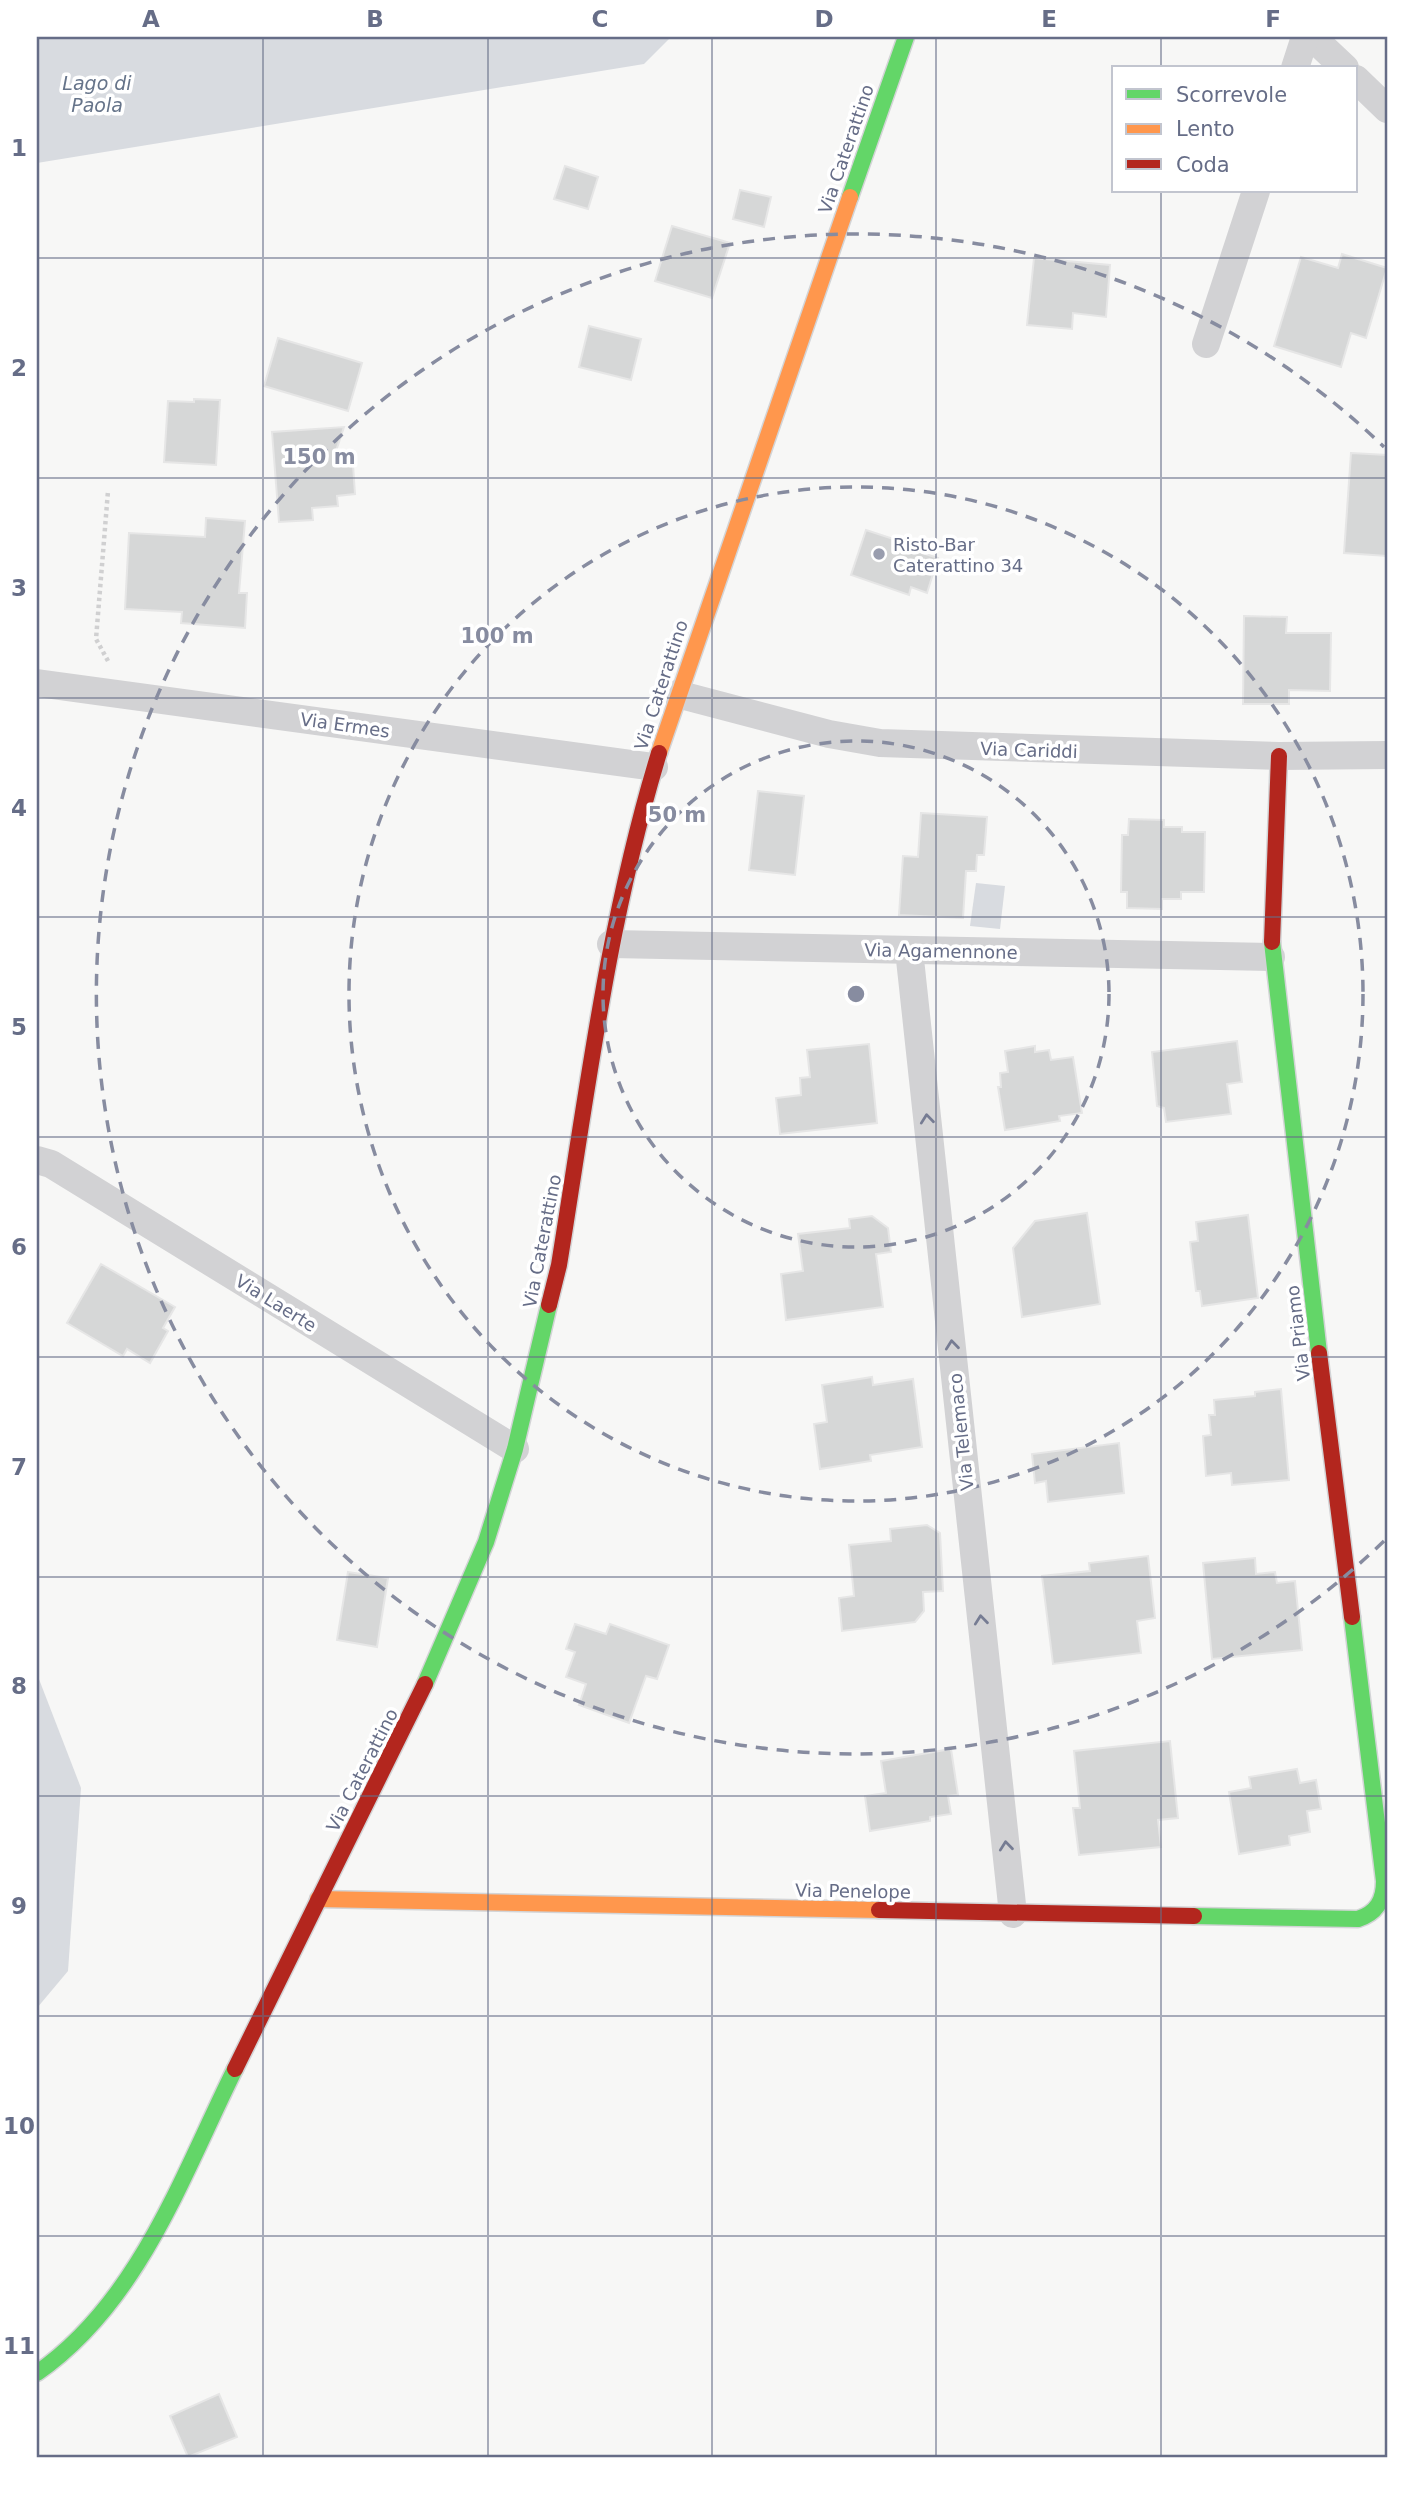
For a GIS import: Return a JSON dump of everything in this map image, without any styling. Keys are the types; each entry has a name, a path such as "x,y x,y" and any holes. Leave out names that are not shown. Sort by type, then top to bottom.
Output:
{"street":[{"name":"Via Caterattino","path":"37,2373 87,2333 132,2272 390,1758 453,1622 486,1542 514,1449 559,1265 611,944 628,862 654,766 906,37"},
{"path":"1296,66 1305,37"},
{"path":"1312,37 1343,66"},
{"path":"1358,81 1387,109"},
{"path":"1206,344 1256,192"},
{"name":"Via Ermes","path":"37,683 654,766"},
{"name":"Via Cariddi","path":"677,694 829,734 880,743 1279,756 1378,756"},
{"path":"1378,756 1387,732"},
{"name":"Via Priamo","path":"1279,756 1271,957 1384,1881 1380,1903"},
{"name":"Via Agamennone","path":"611,944 1271,957"},
{"name":"Via Telemaco","path":"909,950 1013,1914"},
{"name":"Via Laerte","path":"37,1160 51,1164 514,1449"},
{"name":"Via Penelope","path":"318,1899 1358,1919 1374,1912 1380,1903"}],"path":[{"path":"108,491 96,639 104,659 117,667"}],"water":[{"name":"Lago di Paola","path":"37,37 671,37 644,64 37,163"},
{"path":"976,883 1005,886 1000,929 970,926"},
{"path":"37,1674 81,1788 68,1971 37,2008"}],"building":[{"path":"565,166 598,177 588,209 554,199"},
{"path":"740,190 771,197 764,227 733,219"},
{"path":"672,226 730,243 712,298 655,281"},
{"path":"1342,254 1387,268 1366,338 1351,333 1341,367 1274,346 1301,257 1338,268"},
{"path":"1034,258 1110,265 1106,317 1073,313 1072,329 1027,325"},
{"path":"589,326 641,339 631,380 579,367"},
{"path":"278,338 362,363 348,411 264,386"},
{"path":"194,399 220,400 216,465 164,462 168,401 194,402"},
{"path":"344,427 336,451 352,450 355,494 337,496 338,506 312,508 313,520 279,522 272,432"},
{"path":"1351,453 1387,455 1387,556 1344,553"},
{"path":"206,518 245,521 239,593 247,593 245,628 181,623 182,612 125,609 129,533 205,537"},
{"path":"866,530 924,549 922,553 938,558 927,593 911,587 909,595 851,575"},
{"path":"1244,616 1287,617 1286,633 1331,633 1330,691 1289,690 1289,704 1243,704"},
{"path":"758,791 804,796 795,875 749,870"},
{"path":"921,813 987,817 984,855 977,855 976,871 966,871 963,918 899,915 903,856 918,857"},
{"path":"1129,819 1164,820 1164,827 1182,827 1182,832 1205,832 1204,892 1181,892 1181,899 1162,899 1162,909 1127,908 1127,892 1121,892 1122,835 1128,835"},
{"path":"1237,1041 1242,1082 1227,1084 1231,1114 1166,1122 1164,1108 1157,1106 1152,1052"},
{"path":"869,1044 877,1123 780,1134 776,1098 801,1095 800,1078 810,1077 807,1050"},
{"path":"1035,1046 1035,1052 1049,1050 1051,1060 1073,1057 1082,1113 1059,1116 1060,1121 1005,1130 998,1087 1001,1087 1000,1073 1008,1072 1005,1051"},
{"path":"1087,1213 1100,1304 1022,1317 1013,1248 1035,1221"},
{"path":"1248,1215 1258,1298 1202,1306 1200,1291 1196,1291 1190,1242 1198,1241 1196,1222"},
{"path":"872,1216 888,1228 891,1252 876,1254 883,1307 786,1320 781,1274 803,1271 798,1234 850,1228 849,1219"},
{"path":"101,1264 175,1307 163,1328 168,1331 150,1363 127,1349 123,1356 67,1323"},
{"path":"872,1377 873,1385 913,1379 922,1447 870,1455 871,1461 820,1469 814,1424 827,1422 822,1385"},
{"path":"1281,1389 1289,1480 1232,1485 1231,1473 1206,1476 1203,1436 1211,1435 1209,1415 1215,1415 1214,1400 1255,1396 1255,1392"},
{"path":"1119,1443 1124,1493 1048,1502 1046,1481 1035,1483 1032,1454"},
{"path":"927,1525 940,1533 943,1591 923,1592 924,1611 915,1622 842,1631 839,1598 854,1596 849,1545 891,1541 890,1529"},
{"path":"1148,1556 1155,1618 1137,1621 1141,1653 1053,1664 1042,1576 1090,1571 1089,1563"},
{"path":"1255,1558 1256,1574 1275,1572 1277,1583 1295,1581 1302,1650 1212,1659 1203,1563"},
{"path":"348,1572 388,1578 377,1647 337,1640"},
{"path":"575,1624 606,1634 610,1624 669,1645 657,1679 646,1676 629,1723 579,1705 586,1684 566,1677 575,1652 566,1649"},
{"path":"1170,1741 1178,1818 1158,1820 1161,1847 1079,1855 1073,1808 1080,1808 1074,1751"},
{"path":"951,1749 958,1795 948,1796 951,1814 930,1817 930,1821 870,1831 865,1796 886,1793 881,1761"},
{"path":"1297,1769 1300,1783 1316,1780 1321,1809 1307,1811 1310,1832 1289,1836 1290,1845 1239,1854 1229,1792 1251,1788 1249,1777"},
{"path":"219,2394 237,2437 188,2457 170,2416"}],"traffic: fast":[{"path":"850,197 906,37"},
{"path":"1272,942 1319,1353"},
{"path":"425,1684 486,1542 515,1449 549,1305"},
{"path":"1194,1916 1358,1919 1378,1905 1383,1894 1384,1881 1352,1617"},
{"path":"37,2373 73,2344 104,2311 130,2274 176,2193 235,2069"}],"traffic: slow":[{"path":"659,753 850,197"},
{"path":"318,1899 879,1910"}],"traffic: jam":[{"path":"549,1305 559,1265 612,943 641,816 659,753"},
{"path":"1272,942 1279,756"},
{"path":"1319,1353 1352,1617"},
{"path":"235,2069 425,1684"},
{"path":"879,1910 1194,1916"}],"place":[{"name":"Risto-Bar Caterattino 34","path":"879,554"}]}
